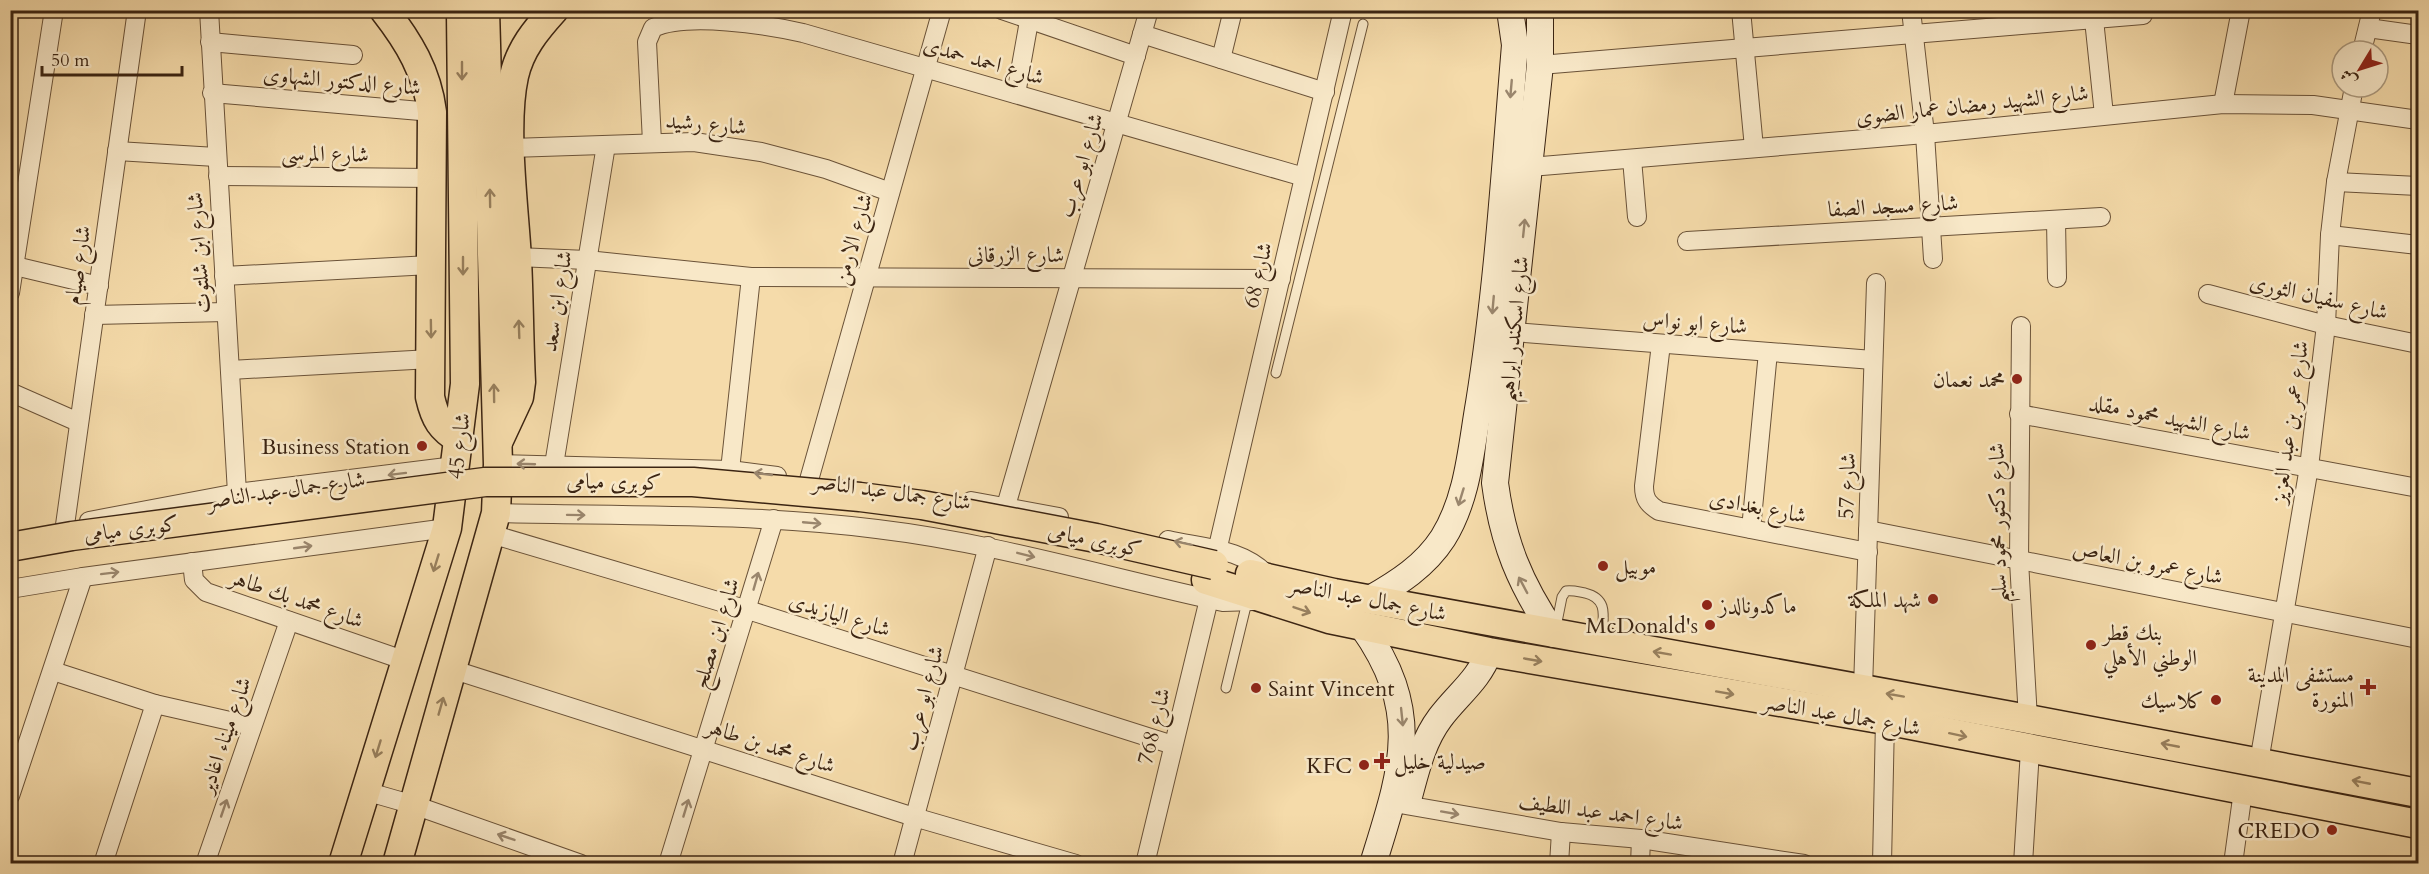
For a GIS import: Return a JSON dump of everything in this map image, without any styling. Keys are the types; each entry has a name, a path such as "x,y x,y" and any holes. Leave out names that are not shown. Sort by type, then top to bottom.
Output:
{"main road":[{"path":"384,10 409,44 429,87 432,112 430,397 434,417 458,453"},
{"path":"497,454 519,398 521,382 511,148 514,76 524,49 554,10"},
{"name":"شارع 45","path":"343,864 447,528 465,384 473,12"},
{"name":"شارع 45","path":"398,864 451,669 494,524 497,454 473,12"},
{"name":"كوبرى ميامى","path":"10,547 72,536 475,483 534,480 693,482 860,497 922,506 1096,538 1211,574"},
{"name":"كوبرى ميامى","path":"10,564 485,499 533,495 682,496 921,518 1211,574"},
{"name":"شارع جمال عبد الناصر","path":"1211,574 1329,619 1362,626 1489,652 1885,720 2418,824"},
{"name":"شارع جمال عبد الناصر","path":"1262,593 1370,599 2418,793"}],"street":[{"path":"10,293 54,10"},
{"name":"شارع صيام","path":"65,525 136,10"},
{"name":"شارع ابن شلتوت","path":"209,10 212,93 237,493"},
{"name":"شارع الارمن","path":"809,480 942,10"},
{"path":"1002,10 1030,15 1136,57"},
{"name":"شارع ابو عرب","path":"1006,506 1149,10"},
{"path":"1221,59 1233,10"},
{"name":"شارع 68","path":"1211,574 1282,310 1281,279 1343,10"},
{"name":"شارع اسكندر ابراهيم","path":"1370,599 1398,584 1422,564 1447,530 1457,511 1466,481 1492,322 1515,45 1509,10"},
{"name":"شارع اسكندر ابراهيم","path":"1540,10 1541,54 1513,333 1495,483 1505,537 1520,578 1554,634"},
{"path":"1741,10 1754,148"},
{"path":"1911,10 1925,134 1933,259"},
{"path":"2223,104 2241,10"},
{"path":"1016,94 1030,15"},
{"path":"1515,45 1541,54 1745,48 1914,34 2094,15 2143,15"},
{"path":"2094,15 2104,115"},
{"path":"2365,39 2370,19 2418,35"},
{"name":"شارع احمد حمدى","path":"652,142 647,42 653,28 662,24 711,21 759,23 1305,177"},
{"path":"1142,34 1221,59 1324,98"},
{"path":"210,42 353,55"},
{"name":"شارع الدكتور الشهاوى","path":"212,93 432,112"},
{"name":"شارع عمر بن عبد العزيز","path":"2259,762 2309,467 2326,325 2330,235 2336,182 2351,99"},
{"name":"شارع الشهيد رمضان عمار الضوى","path":"1530,168 1925,134 2223,104 2313,105 2418,120"},
{"name":"شارع رشيد","path":"511,148 694,142 761,152 826,169 890,192"},
{"name":"شارع ابن سعد","path":"554,465 606,145"},
{"path":"117,151 216,157"},
{"path":"1632,159 1637,218"},
{"name":"شارع المرسى","path":"218,176 431,178"},
{"path":"2336,182 2418,186"},
{"name":"شارع مسجد الصفا","path":"1688,241 2101,217"},
{"path":"2056,220 2057,278"},
{"path":"2330,235 2418,245"},
{"name":"شارع الزرقانى","path":"517,257 586,260 751,277 1281,279"},
{"path":"224,276 430,265"},
{"path":"15,266 99,286"},
{"path":"730,470 751,277"},
{"name":"شارع 57","path":"1863,689 1876,283"},
{"name":"شارع سفيان الثورى","path":"2208,294 2326,325 2418,344"},
{"path":"94,315 226,312"},
{"name":"شارع دكتور محمود سليم","path":"2021,326 2019,561 2028,719"},
{"name":"شارع ابو نواس","path":"1513,333 1873,360"},
{"name":"شارع بغدادى","path":"1662,344 1644,496 1650,505 1659,510 1868,552"},
{"path":"1750,529 1768,352"},
{"path":"230,370 431,359"},
{"path":"10,392 78,422"},
{"name":"شارع الشهيد محمود مقلد","path":"2019,414 2418,488"},
{"name":"شارع جمال عبد الناصر","path":"10,534 458,453"},
{"name":"شارع جمال عبد الناصر","path":"497,454 554,465 730,470 1006,506 1211,574"},
{"name":"شارع جمال عبد الناصر","path":"494,524 774,519 877,529 988,546 1211,574"},
{"name":"شارع ابن مصلح","path":"668,864 748,610 774,519"},
{"name":"شارع اليازيدى","path":"494,524 748,610 1173,745"},
{"path":"10,590 83,576 447,528"},
{"name":"شارع عمرو بن العاص","path":"1869,530 2418,639"},
{"name":"شارع ابو عرب","path":"902,864 988,546"},
{"name":"شارع محمد بك طاهر","path":"192,562 194,580 206,592 406,661"},
{"name":"شارع 768","path":"1145,864 1211,574"},
{"path":"10,796 83,576"},
{"name":"شارع ميناء اغادير","path":"205,864 289,621"},
{"path":"1362,626 1380,652 1393,680 1401,710 1403,740 1399,804 1391,864"},
{"path":"1373,864 1429,735 1449,706 1479,675 1489,652"},
{"name":"شارع محمد بن طاهر","path":"451,669 914,817 1076,864"},
{"path":"53,671 155,705 252,726"},
{"path":"103,864 155,705"},
{"path":"1882,864 1885,720"},
{"path":"2023,864 2030,750"},
{"path":"365,791 414,805 581,864"},
{"path":"2233,864 2243,791"},
{"name":"شارع احمد عبد اللطيف","path":"1399,804 1561,832 1641,839 1755,860 1804,864"},
{"path":"1558,864 1561,832"},
{"path":"1640,864 1641,839"}],"lane":[{"path":"1276,373 1282,310 1341,110 1363,24"},
{"path":"1324,98 1341,110"},
{"path":"1554,634 1562,597 1566,591 1573,590 1594,595 1601,601 1604,608 1601,642"},
{"path":"1227,688 1262,593"}],"place":[{"name":"محمد نعمان","path":"2017,379"},
{"name":"Business Station","path":"422,446"},
{"name":"موبيل","path":"1603,566"},
{"name":"شهد الملكة","path":"1933,599"},
{"name":"ماكدونالدز","path":"1707,605"},
{"name":"McDonald's","path":"1710,625"},
{"name":"بنك قطر الوطني الأهلي","path":"2091,645"},
{"name":"مستشفى المدينة المنورة","path":"2368,687"},
{"name":"Saint Vincent","path":"1256,688"},
{"name":"كلاسيك","path":"2216,700"},
{"name":"صيدلية خليل","path":"1382,761"},
{"name":"KFC","path":"1364,765"},
{"name":"CREDO","path":"2332,830"}]}
